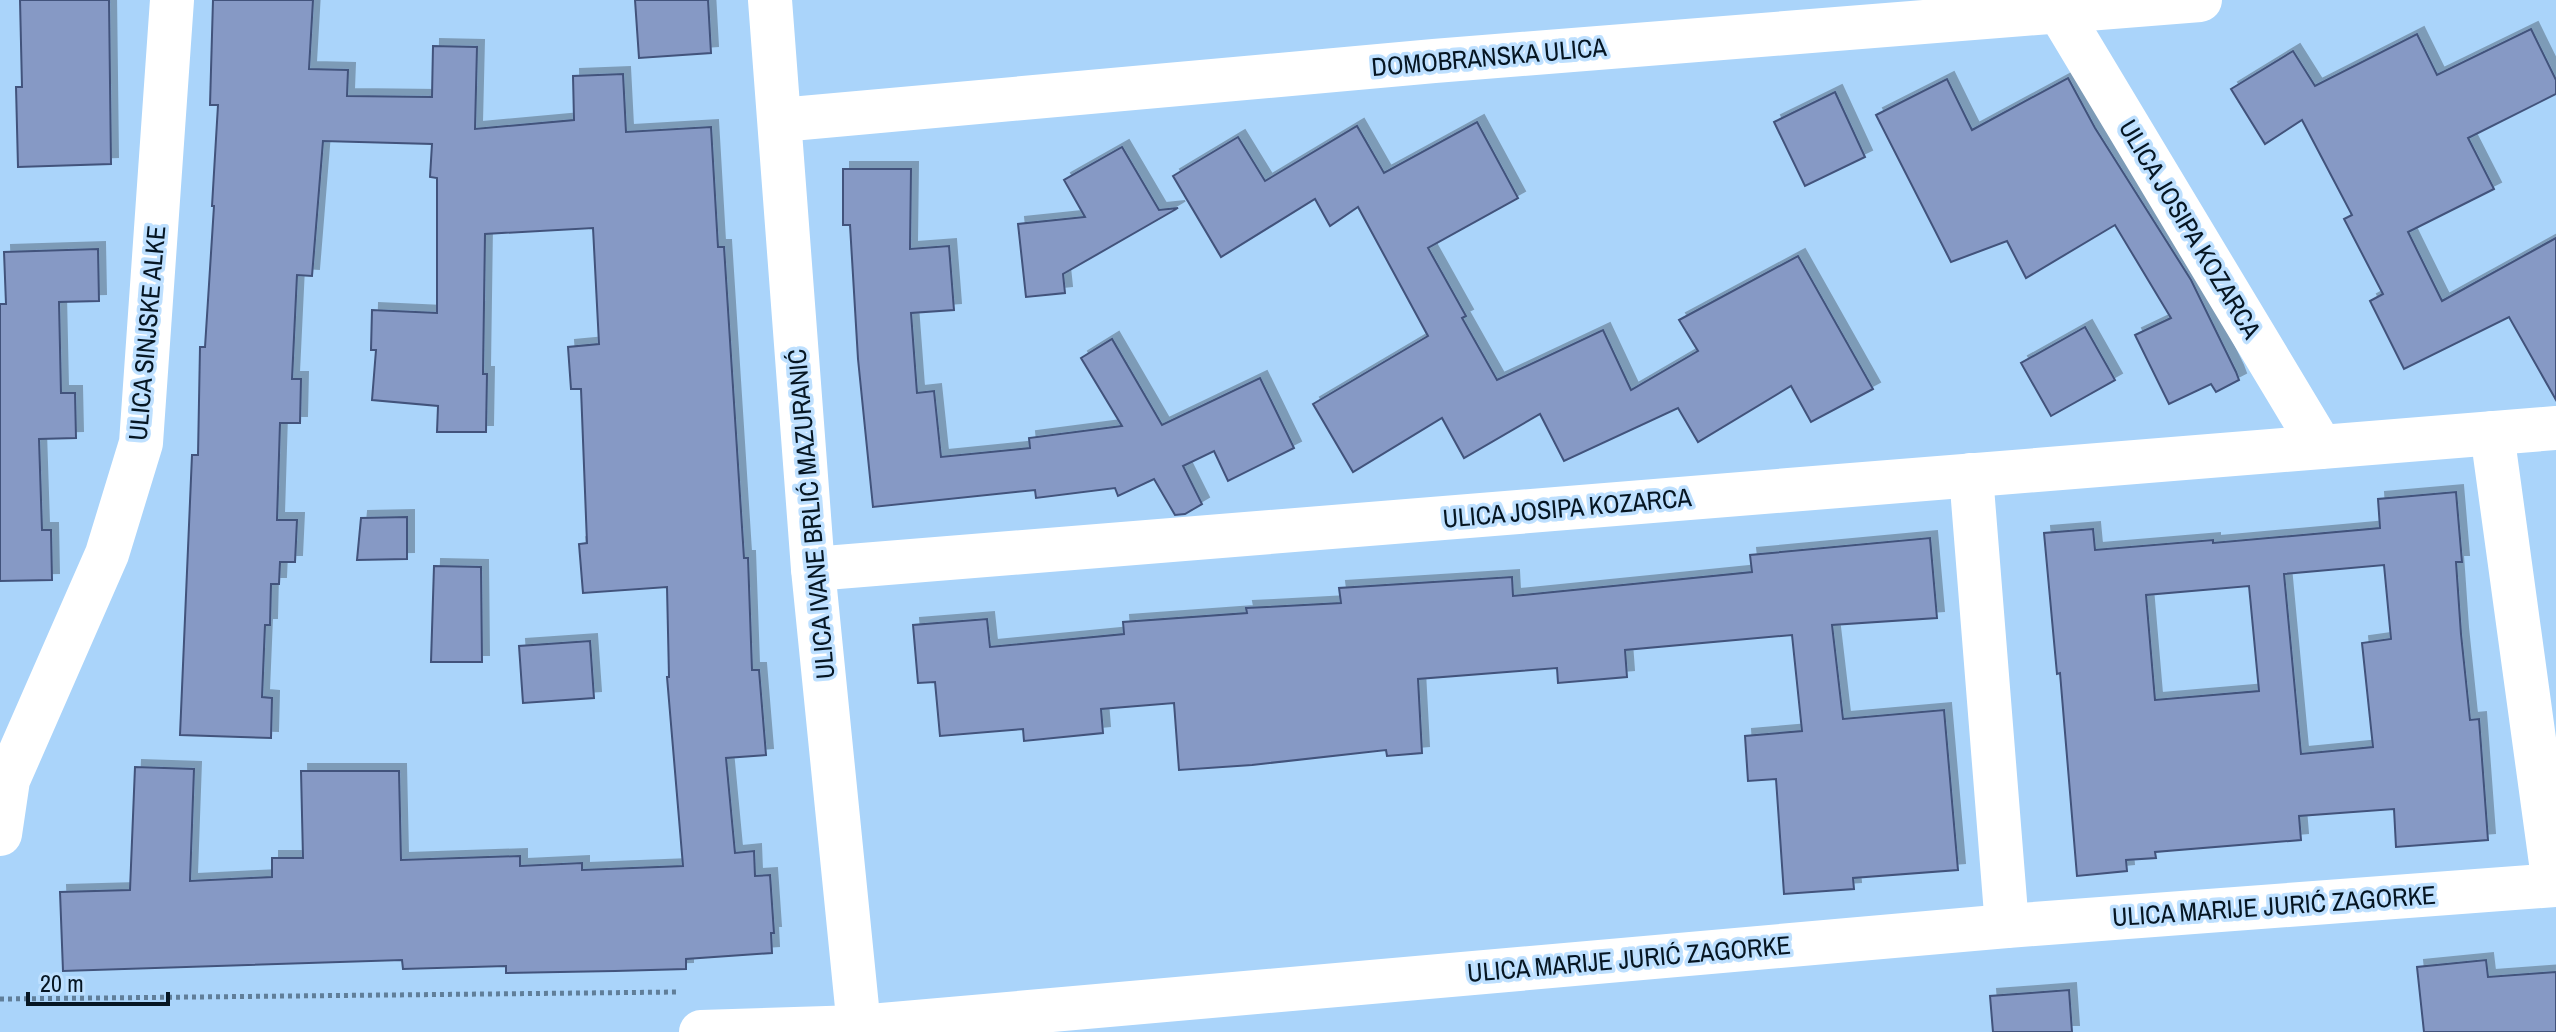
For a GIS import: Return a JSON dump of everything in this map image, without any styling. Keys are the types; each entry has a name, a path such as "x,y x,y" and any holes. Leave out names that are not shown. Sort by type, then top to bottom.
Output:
{"street":[{"name":"ULICA SINJSKE ALKE","path":"0,834 8,780 107,554 141,443 172,0"},
{"name":"ULICA IVANE BRLIĆ MAZURANIĆ","path":"770,0 813,569 859,1027"},
{"name":"DOMOBRANSKA ULICA","path":"780,120 1434,61 1885,12 2059,11 2200,0"},
{"name":"ULICA JOSIPA KOZARCA","path":"2059,11 2321,447"},
{"name":"ULICA JOSIPA KOZARCA","path":"813,569 2556,428"},
{"path":"2492,433 2555,885"},
{"path":"1971,475 2007,926"},
{"name":"ULICA MARIJE JURIĆ ZAGORKE","path":"696,1012 859,1027 2007,926 2555,885"}],"path":[{"path":"0,999 622,994 696,1012"}],"building":[{"path":"20,0 109,0 111,164 18,167 16,87 22,87"},
{"path":"213,0 313,0 309,69 348,70 347,96 432,97 433,46 477,47 475,129 574,120 573,76 623,74 626,132 711,127 718,247 724,247 744,558 748,558 752,670 759,670 766,755 726,758 735,853 754,851 755,876 770,875 774,933 771,933 772,953 686,959 686,969 615,971 506,973 506,966 403,969 402,960 63,971 60,892 130,890 135,767 194,769 190,881 272,877 272,858 303,858 301,771 399,771 401,860 520,856 520,866 582,863 582,870 683,866 667,677 667,587 583,593 579,544 587,543 581,389 571,389 568,347 599,344 593,228 485,234 483,374 487,374 486,432 437,432 438,406 372,400 376,350 371,350 372,310 437,313 437,178 430,177 432,144 323,141 312,276 297,275 292,379 301,379 300,423 280,423 277,520 297,520 295,562 280,562 279,584 271,584 270,625 265,625 262,697 272,698 271,738 180,735 192,455 198,455 200,347 205,347 214,206 218,105 210,105"},
{"path":"635,0 708,0 711,53 639,58"},
{"path":"2531,29 2556,80 2556,94 2468,138 2494,189 2408,232 2442,301 2556,238 2556,400 2509,317 2404,369 2370,301 2383,294 2344,219 2352,215 2302,120 2265,144 2231,89 2293,51 2315,86 2417,34 2437,75"},
{"path":"2068,78 2095,128 2191,280 2236,372 2239,380 2216,392 2211,384 2169,404 2135,335 2171,318 2115,225 2026,278 2007,241 1951,262 1876,115 1947,79 1972,130"},
{"path":"1835,92 1865,157 1805,186 1774,122"},
{"path":"1477,122 1518,198 1428,248 1497,380 1603,330 1631,390 1698,351 1679,320 1798,256 1873,389 1811,422 1791,386 1698,442 1678,408 1564,461 1540,414 1464,458 1442,418 1353,472 1313,404 1428,336 1358,207 1330,226 1315,199 1221,257 1173,176 1238,137 1265,181 1357,126 1384,173"},
{"path":"1122,147 1159,210 1178,208 1063,274 1065,293 1026,297 1018,224 1085,217 1064,180"},
{"path":"843,169 911,169 910,249 949,246 954,310 911,313 917,393 934,391 941,457 1030,448 1029,438 1122,426 1081,358 1112,339 1162,425 1260,378 1294,448 1228,481 1214,451 1183,466 1202,504 1185,514 1175,515 1154,479 1118,496 1115,488 1036,498 1035,490 873,507 858,359 850,225 843,225"},
{"path":"98,249 99,301 59,302 61,393 75,393 76,438 39,439 42,530 51,530 52,580 0,581 0,304 6,304 4,252"},
{"path":"2085,327 2115,380 2051,416 2021,363"},
{"path":"2456,492 2462,562 2456,562 2461,634 2470,720 2479,719 2488,840 2396,847 2394,809 2299,816 2301,840 2155,852 2156,858 2126,860 2127,871 2077,876 2060,673 2057,674 2044,533 2093,529 2095,550 2380,528 2378,499","holes":["2384,565 2391,639 2362,643 2373,747 2301,754 2284,574","2249,586 2259,691 2155,700 2146,595"]},
{"path":"407,517 407,559 357,560 361,518"},
{"path":"1930,538 1937,618 1832,625 1843,719 1944,710 1958,870 1853,878 1854,889 1784,894 1776,779 1748,781 1745,736 1802,731 1792,635 1625,650 1627,677 1558,683 1557,668 1418,679 1422,753 1387,756 1386,750 1179,770 1174,703 1101,709 1103,733 1024,741 1023,729 940,736 935,682 918,683 913,625 987,619 990,647 1124,634 1123,622 1247,613 1246,608 1341,603 1339,588 1512,577 1513,596 1752,572 1750,555"},
{"path":"434,566 481,567 482,662 431,662"},
{"path":"590,641 594,698 523,703 519,646"},
{"path":"2486,960 2488,977 2556,972 2556,1032 2424,1032 2417,967"},
{"path":"2069,990 2072,1032 1993,1032 1990,996"}]}
